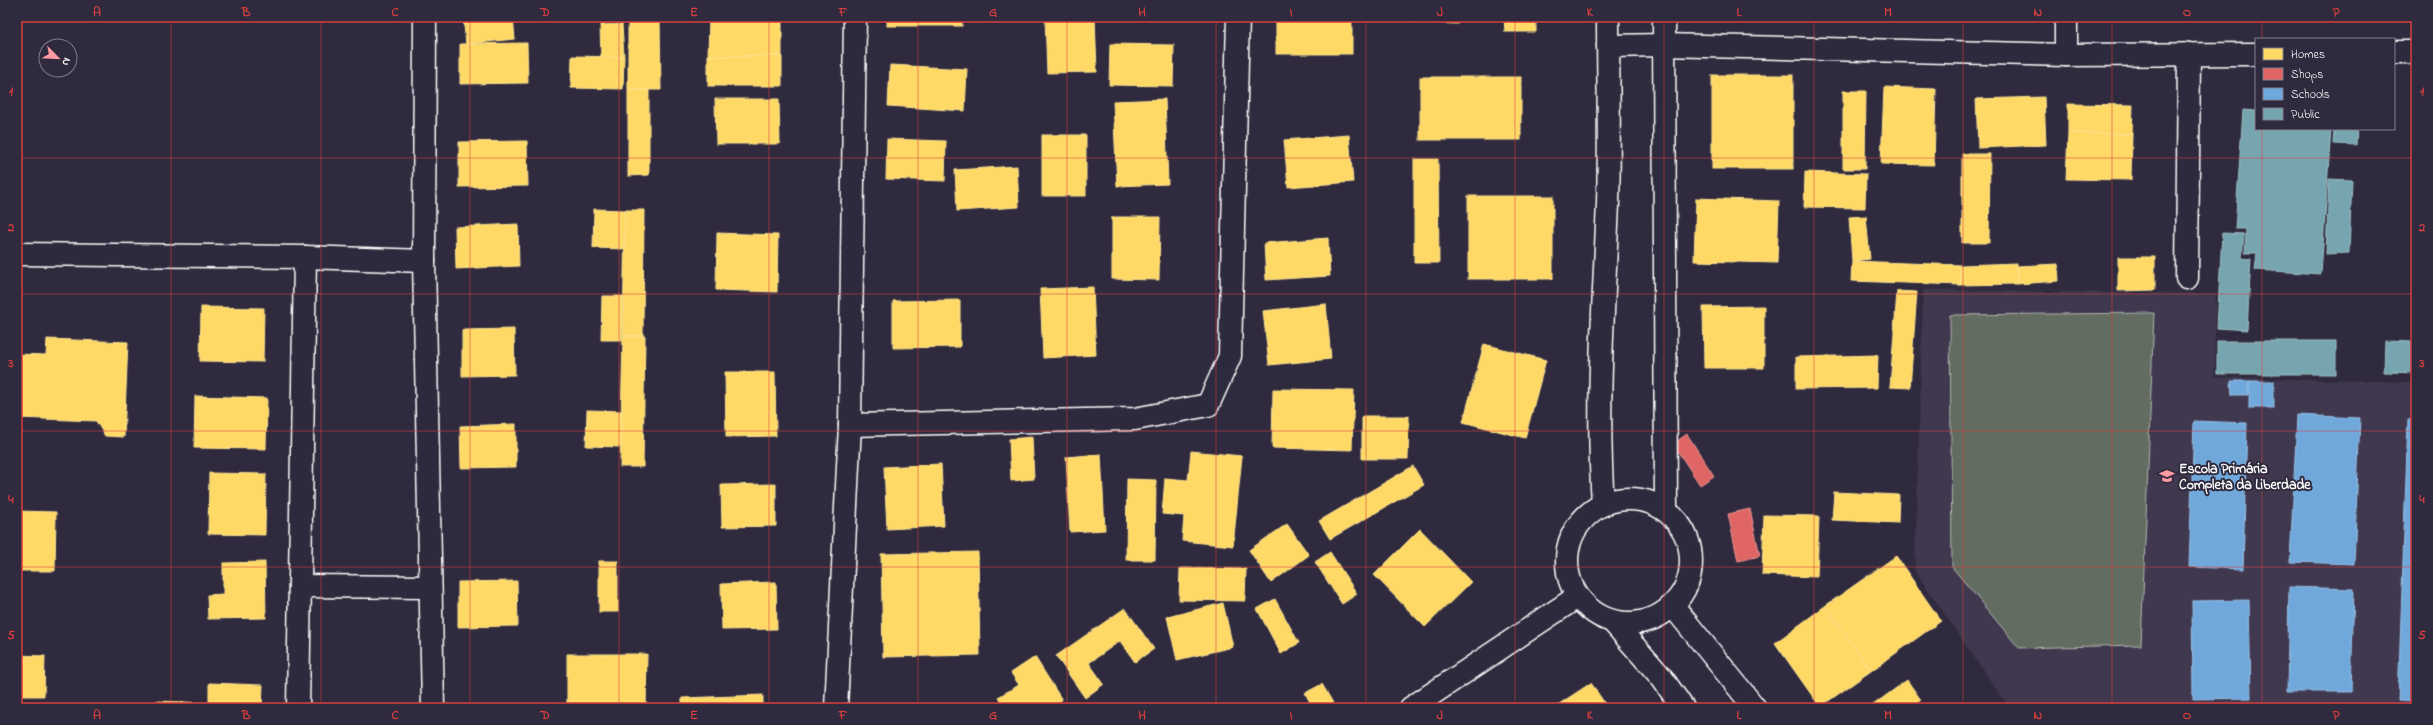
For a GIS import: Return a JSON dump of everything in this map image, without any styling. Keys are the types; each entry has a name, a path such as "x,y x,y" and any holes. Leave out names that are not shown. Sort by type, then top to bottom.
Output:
{"street":[{"path":"425,17 424,261 433,708"},
{"path":"836,708 850,425 855,17"},
{"path":"850,425 1135,419 1208,405 1230,356 1238,17"},
{"path":"1603,504 1600,458 1600,400 1608,200 1608,17"},
{"path":"1664,17 1666,510"},
{"path":"2066,17 2066,55"},
{"path":"1608,46 1664,45 2066,55 2255,54"},
{"path":"2395,52 2416,52"},
{"path":"2187,278 2189,54"},
{"path":"17,254 305,257 424,261"},
{"path":"298,708 305,257"},
{"path":"1624,499 1646,500 1666,510 1681,526 1690,546 1692,567 1686,589 1673,606 1655,619 1634,624 1612,622 1592,613 1578,597 1568,578 1567,555 1572,534 1585,517 1603,504 1624,499"},
{"path":"300,586 430,587"},
{"path":"1411,708 1578,597"},
{"path":"1673,606 1755,708"},
{"path":"1612,622 1662,678 1682,708"}],"shaded area":[{"name":"Escola Primária Completa da Liberdade","path":"1923,290 2216,294 2214,377 2416,382 2416,708 2009,708 1915,571"}],"green space":[{"path":"2154,313 2141,645 2019,648 1952,567 1950,315"}],"building: Homes":[{"path":"463,17 513,17 515,39 466,44"},
{"path":"628,17 660,17 661,90 628,90"},
{"path":"709,17 782,17 782,56 708,56"},
{"path":"887,17 962,17 962,26 887,26"},
{"path":"1006,17 1037,17 1037,18 1006,19"},
{"path":"1045,17 1095,17 1097,72 1047,73"},
{"path":"1276,17 1352,17 1352,54 1276,54"},
{"path":"1415,17 1458,17 1458,24 1414,22"},
{"path":"1504,17 1536,17 1536,32 1505,32"},
{"path":"622,24 624,57 601,58 600,25"},
{"path":"527,43 528,83 460,84 460,44"},
{"path":"1110,44 1174,45 1173,86 1109,85"},
{"path":"572,56 624,57 623,89 571,88"},
{"path":"708,56 782,56 782,86 708,86"},
{"path":"890,65 967,69 965,111 888,106"},
{"path":"1712,75 1793,75 1793,169 1712,169"},
{"path":"1420,77 1521,77 1521,140 1420,140"},
{"path":"1884,87 1936,89 1934,165 1881,164"},
{"path":"628,90 649,90 649,175 628,176"},
{"path":"1843,91 1866,91 1865,169 1843,169"},
{"path":"2044,97 2046,145 1978,148 1976,99"},
{"path":"715,99 779,99 780,144 716,144"},
{"path":"1165,99 1168,184 1117,186 1113,101"},
{"path":"2068,104 2133,105 2132,134 2068,133"},
{"path":"2068,133 2132,134 2131,180 2066,179"},
{"path":"1042,135 1086,135 1086,196 1042,196"},
{"path":"1349,135 1353,182 1288,187 1284,140"},
{"path":"887,139 946,141 945,181 886,179"},
{"path":"527,141 528,186 459,187 459,142"},
{"path":"1962,154 1990,154 1989,243 1962,243"},
{"path":"1414,159 1438,159 1439,263 1414,263"},
{"path":"1017,166 1019,207 957,211 955,170"},
{"path":"1805,172 1866,174 1865,208 1804,207"},
{"path":"1468,196 1553,196 1553,279 1468,279"},
{"path":"1696,198 1779,201 1777,263 1694,261"},
{"path":"594,209 625,210 624,249 593,248"},
{"path":"625,210 644,210 643,336 623,336"},
{"path":"1866,216 1870,259 1852,261 1849,217"},
{"path":"1112,217 1160,217 1159,280 1112,279"},
{"path":"518,224 519,266 456,269 455,227"},
{"path":"717,233 778,235 777,292 716,290"},
{"path":"1328,238 1330,276 1266,280 1264,243"},
{"path":"2118,257 2155,257 2155,290 2118,291"},
{"path":"1852,261 1961,265 1960,285 1851,281"},
{"path":"2017,263 2017,284 1960,285 1961,265"},
{"path":"2058,264 2059,281 2017,284 2017,266"},
{"path":"1093,287 1096,355 1043,358 1040,289"},
{"path":"1897,291 1917,292 1910,388 1890,387"},
{"path":"602,296 623,296 622,340 601,340"},
{"path":"960,300 960,347 893,348 893,301"},
{"path":"1326,304 1331,359 1269,365 1263,311"},
{"path":"1764,306 1764,368 1704,368 1703,307"},
{"path":"201,307 264,308 263,362 200,361"},
{"path":"514,329 515,375 462,376 462,330"},
{"path":"623,336 645,336 643,467 620,467"},
{"path":"47,339 128,342 124,437 105,436 96,421 17,418 17,354 46,355"},
{"path":"1484,344 1546,360 1525,438 1463,422"},
{"path":"1878,355 1877,388 1796,389 1796,357"},
{"path":"725,372 775,372 776,436 726,437"},
{"path":"1273,389 1354,390 1352,450 1272,448"},
{"path":"195,396 267,398 266,449 194,448"},
{"path":"587,410 622,411 621,447 586,446"},
{"path":"1362,416 1409,416 1408,459 1362,459"},
{"path":"516,424 516,467 461,468 460,426"},
{"path":"1032,437 1034,479 1011,481 1009,439"},
{"path":"1191,451 1242,456 1233,546 1182,541 1184,516 1162,514 1165,478 1188,480"},
{"path":"1101,454 1105,530 1070,532 1066,457"},
{"path":"941,464 944,526 887,529 884,467"},
{"path":"1413,466 1424,485 1330,539 1319,521"},
{"path":"209,473 266,474 265,535 208,534"},
{"path":"1127,479 1156,480 1155,560 1126,560"},
{"path":"776,484 776,526 722,527 721,485"},
{"path":"1834,492 1899,495 1898,523 1832,520"},
{"path":"17,511 56,512 55,571 17,571"},
{"path":"1764,515 1819,516 1817,577 1762,575"},
{"path":"1287,524 1309,555 1271,583 1249,550"},
{"path":"1420,529 1471,582 1425,627 1374,575"},
{"path":"978,552 980,655 883,657 881,554"},
{"path":"1330,552 1357,594 1342,604 1315,562"},
{"path":"1896,556 1941,621 1871,671 1825,606"},
{"path":"599,561 618,561 618,612 599,612"},
{"path":"265,562 266,618 208,619 207,595 223,594 223,563"},
{"path":"1180,568 1246,569 1245,601 1179,600"},
{"path":"517,581 518,626 458,627 458,582"},
{"path":"776,582 777,629 722,630 721,584"},
{"path":"1275,599 1299,643 1281,654 1257,609"},
{"path":"1223,603 1233,647 1177,660 1167,617"},
{"path":"1825,606 1871,671 1820,707 1775,643"},
{"path":"1125,608 1154,649 1135,662 1120,641 1089,663 1104,684 1085,698 1056,656"},
{"path":"567,654 647,654 646,708 567,708"},
{"path":"17,655 45,656 44,696 17,696"},
{"path":"1035,657 1062,700 1049,708 1005,708 998,697 1019,685 1011,673"},
{"path":"1907,680 1921,700 1910,708 1869,708"},
{"path":"209,683 263,685 262,708 156,708 156,701 209,703"},
{"path":"1591,683 1608,708 1553,708"},
{"path":"1322,684 1333,703 1325,708 1313,708 1305,693"},
{"path":"763,695 763,708 682,708 682,698"}],"building: Shops":[{"path":"1687,434 1714,476 1700,485 1673,444"},
{"path":"1750,509 1760,556 1738,561 1728,514"}],"building: Schools":[{"path":"2231,381 2249,381 2248,395 2232,395"},
{"path":"2249,381 2274,381 2274,408 2249,408"},
{"path":"2297,415 2360,418 2354,564 2290,562"},
{"path":"2408,420 2416,420 2416,702 2398,701"},
{"path":"2194,421 2247,423 2243,569 2189,567"},
{"path":"2289,587 2354,589 2351,692 2287,692"},
{"path":"2249,600 2251,698 2193,699 2192,601"}],"building: Public":[{"path":"2243,110 2255,111 2255,130 2331,130 2321,274 2255,270 2257,253 2245,253 2246,229 2235,229"},
{"path":"2334,130 2357,130 2356,145 2333,144"},
{"path":"2329,179 2352,180 2349,253 2326,254"},
{"path":"2222,233 2244,234 2242,258 2251,259 2247,330 2217,328"},
{"path":"2217,341 2336,341 2336,374 2217,374"},
{"path":"2385,341 2416,342 2416,373 2384,372"}],"place":[{"name":"Escola Primária Completa da Liberdade","path":"2167,476"}]}
